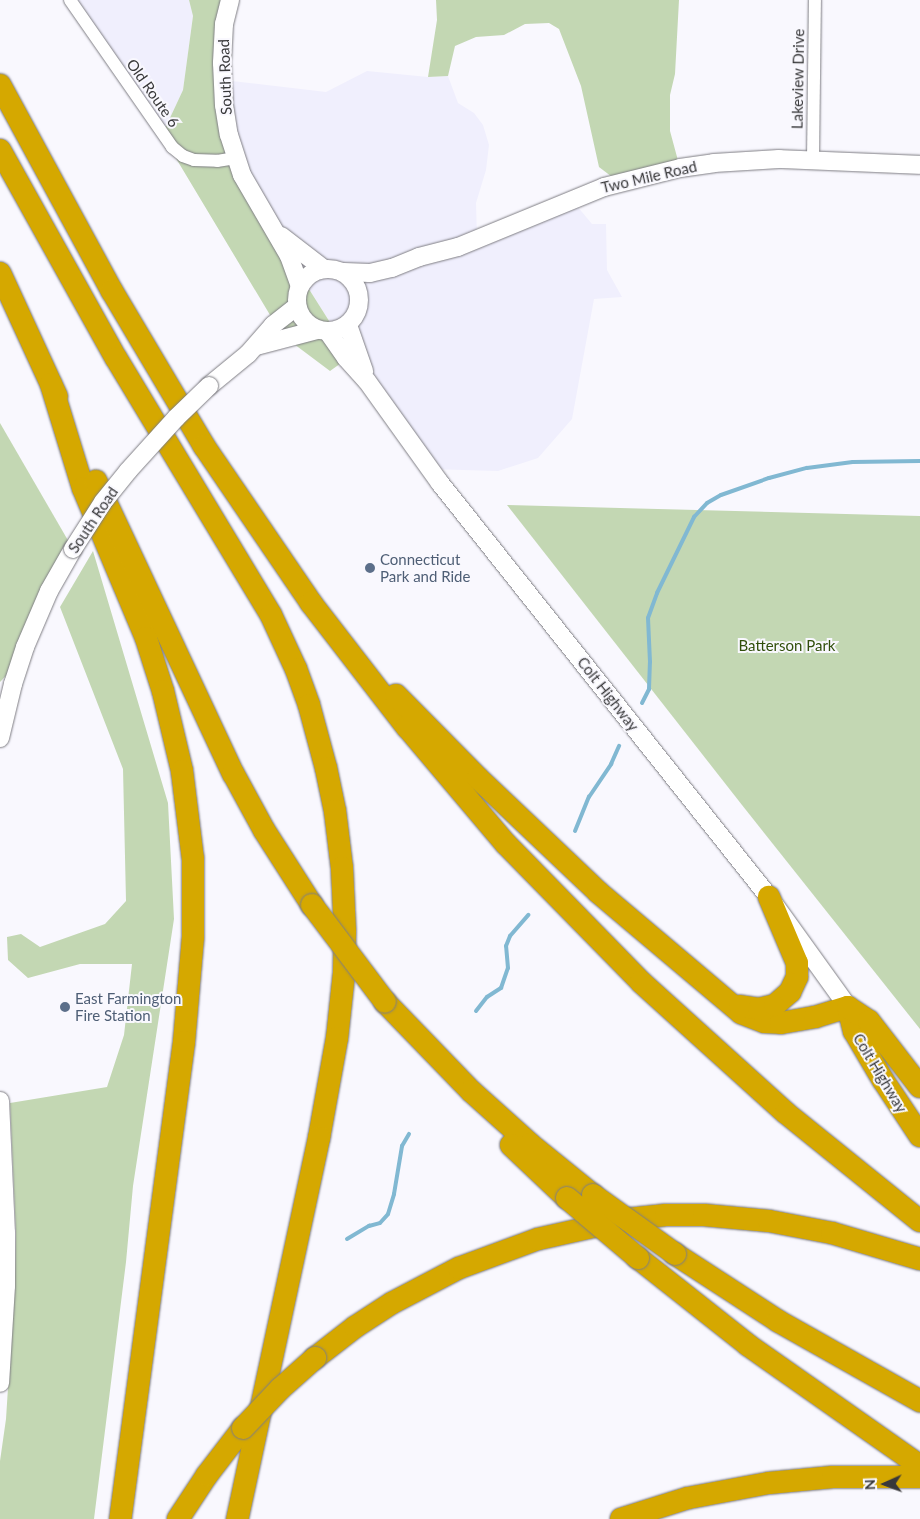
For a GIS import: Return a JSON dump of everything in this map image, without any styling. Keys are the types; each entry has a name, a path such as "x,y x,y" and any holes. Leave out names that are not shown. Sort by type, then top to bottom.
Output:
{"highway":[{"path":"0,85 112,291 189,422 273,550 360,669 482,816 612,954 754,1085 920,1221"},
{"path":"0,150 120,366 271,615 296,669 309,705 324,760 334,811 341,860 345,931 344,973 337,1038 319,1138 237,1519"},
{"path":"0,273 232,773 269,838 312,905 385,1002 443,1064 513,1147 568,1198 638,1258 748,1345 920,1466"},
{"path":"51,384 88,502 142,629 163,691 182,771 193,859 193,937 184,1042 120,1519"},
{"path":"360,669 402,700 478,778 591,886 723,999 752,1019 775,1024 794,1022 848,1007"},
{"path":"723,999 749,1008 766,1008 782,1000 795,983 798,972 797,963 769,897"},
{"name":"Colt Highway","path":"848,1007 868,1021 920,1087"},
{"name":"Colt Highway","path":"848,1007 854,1031 888,1088 920,1136"},
{"path":"443,1064 518,1133 592,1194 675,1254 778,1321 920,1401"},
{"path":"178,1519 207,1475 243,1428 280,1389 354,1327 392,1303 459,1268 538,1239 628,1219 666,1215 704,1216 769,1221 832,1232 920,1259"},
{"path":"621,1519 688,1498 746,1486 813,1478 920,1477"}],"main road":[{"name":"South Road","path":"230,0 224,24 222,76 226,124 236,158 251,193 277,233 289,256 300,286"},
{"name":"Two Mile Road","path":"344,272 370,273 458,247 604,186 650,174 714,163 779,158 920,165"},
{"name":"South Road","path":"277,233 324,269"},
{"name":"Two Mile Road","path":"359,306 374,284 392,268"},
{"path":"324,269 344,272 357,287 359,306 355,317 348,325 338,330 322,331 301,316 297,306 300,286 306,278 324,269"},
{"name":"South Road","path":"1,727 19,664 49,591 103,502 176,418 209,386 256,346 273,325 297,306"},
{"name":"Colt Highway","path":"348,325 367,381"},
{"name":"South Road","path":"256,346 322,331"},
{"name":"Colt Highway","path":"322,331 367,381 440,484 769,897 848,1007"},
{"path":"0,1101 4,1184 0,1383"}],"street":[{"name":"Old Route 6","path":"70,0 172,147 183,156 194,160 217,161 236,158"},
{"name":"Lakeview Drive","path":"813,159 815,0"}],"shaded area":[{"path":"70,0 189,0 193,16 183,90 162,135"},
{"path":"367,71 428,77 448,76 458,103 474,113 483,125 489,145 486,170 476,203 477,238 572,200 592,224 606,224 607,270 622,297 594,299 572,419 538,458 498,471 428,469 367,381 295,267 247,184 223,80 326,92"}],"green space":[{"path":"189,0 230,0 228,133 295,267 367,381 344,361 330,371 282,335 162,135 183,90 193,16"},
{"path":"436,0 679,0 675,74 670,95 670,131 680,168 620,183 599,167 581,86 559,29 549,23 525,24 504,35 476,37 455,46 448,76 428,77 437,20"},
{"path":"0,423 73,549 24,657 0,682"},
{"name":"Batterson Park","path":"507,505 920,516 920,1029 742,805"},
{"path":"93,551 168,803 174,919 133,1186 126,1262 94,1519 0,1519 0,1461 6,1419 15,1278 16,1234 10,1103 107,1087 124,1035 132,964 80,964 28,978 8,960 7,937 21,934 40,947 105,924 126,901 123,769 60,607"}],"waterway":[{"path":"642,703 649,689 648,618 657,593 694,517 707,503 721,495 769,478 807,468 853,462 920,461"},
{"path":"575,831 589,797 611,764 619,746"},
{"path":"476,1011 487,997 501,988 508,968 506,946 510,936 528,915"},
{"path":"347,1239 369,1226 380,1223 388,1214 394,1194 402,1146 409,1134"}],"place":[{"name":"Connecticut Park and Ride","path":"370,568"},
{"name":"East Farmington Fire Station","path":"65,1007"}]}
